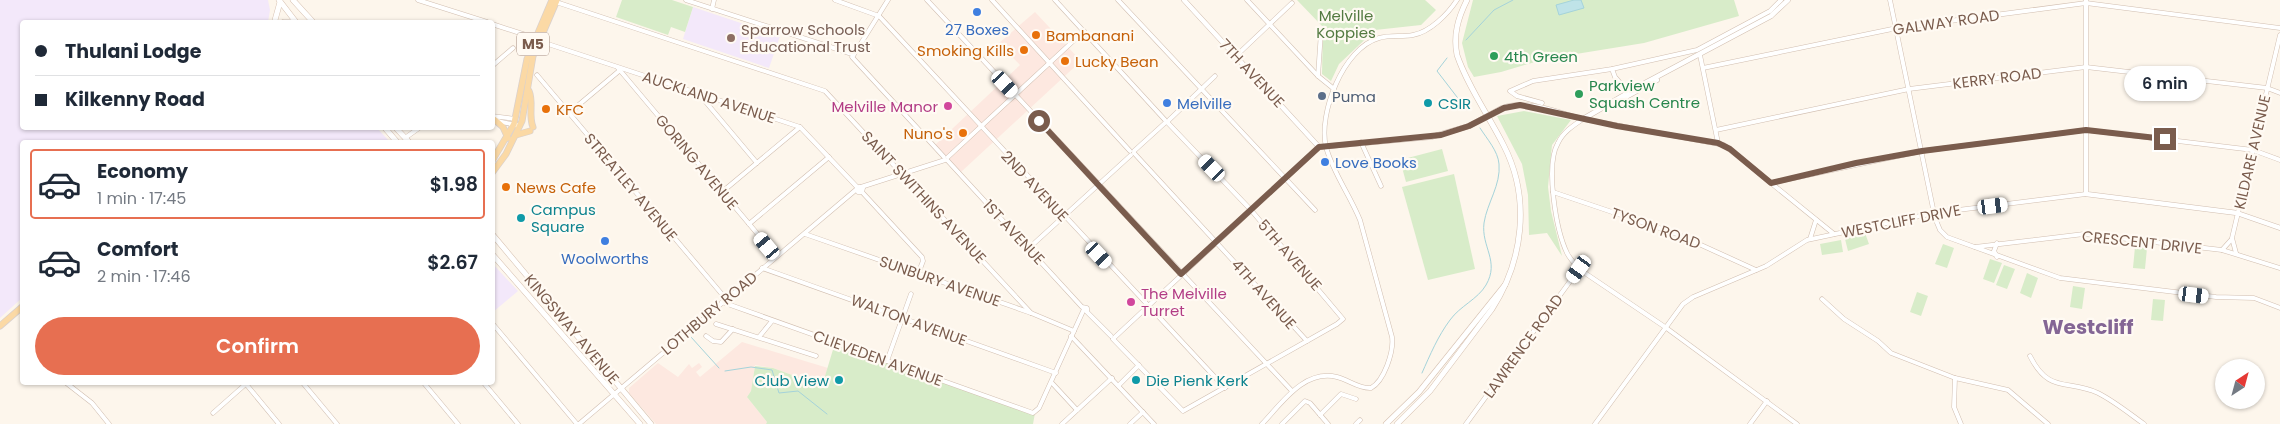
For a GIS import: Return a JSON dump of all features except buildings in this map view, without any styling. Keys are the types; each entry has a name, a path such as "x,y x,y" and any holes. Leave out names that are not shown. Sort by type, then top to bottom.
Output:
{"main road":[{"path":"293,0 311,20"},
{"path":"1397,424 1436,385 1492,309 1505,285 1515,258 1519,239 1521,214 1519,194 1509,156 1465,74 1457,54 1457,26 1467,0"},
{"path":"275,20 279,1"},
{"path":"279,1 294,20"},
{"name":"M5","path":"495,167 516,135 527,59 555,1"},
{"name":"M5","path":"495,157 518,123 528,89 531,62 537,40"},
{"path":"516,135 532,129 530,117 531,96 528,89"},
{"path":"495,120 503,126 508,138"},
{"path":"387,130 395,140"},
{"path":"398,130 407,140"},
{"name":"KINGSWAY AVENUE","path":"495,238 651,424"},
{"name":"KINGSWAY AVENUE","path":"495,258 640,424"},
{"path":"1386,424 1419,392 1505,285"},
{"path":"0,326 20,309"},
{"path":"1382,424 1392,419"}],"street":[{"path":"418,0 481,20"},
{"name":"1ST AVENUE","path":"686,0 852,55 1180,411 1225,388"},
{"path":"712,8 714,0"},
{"name":"2ND AVENUE","path":"835,0 879,16 1225,388"},
{"path":"852,55 888,0"},
{"path":"927,0 1265,365 1292,391"},
{"name":"4TH AVENUE","path":"992,0 1139,160 1217,241 1307,341"},
{"name":"5TH AVENUE","path":"1055,0 1251,210 1343,319 1307,341"},
{"path":"1118,0 1316,210"},
{"name":"7TH AVENUE","path":"1184,0 1319,147"},
{"path":"1247,0 1318,76 1334,89"},
{"path":"1262,424 1292,391 1308,381 1328,376 1370,388 1378,383 1393,347 1392,337 1360,220 1326,146 1325,129 1334,89 1345,65 1366,45 1380,38 1422,32 1435,23 1457,0"},
{"path":"1542,103 1517,96 1510,91 1534,81 1612,69 1698,50 1770,11 1781,0"},
{"path":"1788,0 1771,16 1620,98 1569,129 1556,145 1553,192 1557,220 1565,248 1579,269 1665,327 1797,424"},
{"path":"1890,0 1934,213 1937,226 1944,235 1951,240 2060,278 2216,298 2254,298 2280,308"},
{"name":"SAINT SWITHINS AVENUE","path":"555,1 821,89 828,94 1031,313"},
{"path":"2086,1 2086,194"},
{"name":"GALWAY ROAD","path":"1703,68 1897,28 2086,1 2280,28"},
{"path":"1236,56 1292,3"},
{"name":"AUCKLAND AVENUE","path":"495,25 619,69 800,127 922,257 923,261 918,274"},
{"name":"LOTHBURY ROAD","path":"578,424 850,195 860,189 946,159 1084,31"},
{"path":"1318,76 1321,32"},
{"name":"KILDARE AVENUE","path":"2236,253 2232,240 2237,213 2280,34"},
{"path":"495,63 513,48"},
{"path":"1700,55 1718,143"},
{"name":"KERRY ROAD","path":"1716,130 1909,89 2086,67 2267,88 2280,93"},
{"path":"569,113 619,69"},
{"name":"GORING AVENUE","path":"619,69 776,256"},
{"path":"1612,69 1615,77 1630,94"},
{"name":"STREATLEY AVENUE","path":"537,75 724,301"},
{"path":"1029,248 1215,76"},
{"path":"698,94 757,163"},
{"path":"1113,337 1319,147 1431,137 1469,126 1502,108 1514,106 1529,106 1583,119 1718,143 1730,149 1834,234"},
{"path":"495,119 518,123"},
{"path":"722,192 800,127"},
{"path":"407,140 417,130"},
{"path":"1771,183 1856,163 1922,151 2086,130 2253,150 2280,160"},
{"path":"1361,142 1382,186"},
{"path":"749,224 829,157"},
{"name":"TYSON ROAD","path":"1553,192 1678,234 1756,270"},
{"name":"WESTCLIFF DRIVE","path":"1594,424 1680,308 1693,297 1766,266 1810,239 1934,213 2086,194 2237,213 2280,228"},
{"path":"1810,239 1816,220"},
{"name":"SUNBURY AVENUE","path":"804,234 1031,313 1074,331"},
{"name":"CRESCENT DRIVE","path":"1973,247 2084,234 2222,250 2280,268"},
{"path":"2222,250 2232,240"},
{"path":"1997,243 1994,251 1997,257"},
{"name":"WALTON AVENUE","path":"762,268 1056,373"},
{"name":"LAWRENCE ROAD","path":"1466,424 1579,269"},
{"path":"887,362 911,294"},
{"path":"1822,299 1844,319 1879,342 1895,356 1955,378 2008,390 2048,424"},
{"name":"CLIEVEDEN AVENUE","path":"724,301 772,321 1035,413 1052,382"},
{"path":"1077,410 1052,382 1071,336 1085,310"},
{"path":"759,337 772,321"},
{"path":"716,324 816,356"},
{"path":"495,326 578,424"},
{"path":"706,336 713,341 721,342 733,329"},
{"path":"1071,336 1154,424"},
{"path":"1225,388 1307,341"},
{"path":"2030,356 2036,368 2052,382 2099,394 2144,424"},
{"path":"1118,385 1139,365"},
{"path":"1062,424 1112,378"},
{"path":"1955,378 1954,408 1961,424"},
{"path":"69,385 92,403 109,424"},
{"path":"213,413 245,385"},
{"path":"249,385 279,424"},
{"path":"304,385 337,424"},
{"path":"426,385 458,424"},
{"path":"486,385 518,424"},
{"path":"1320,415 1341,394 1356,399"},
{"path":"1282,424 1306,401 1328,424"},
{"path":"1750,424 1766,401"},
{"path":"1130,424 1143,412"},
{"path":"1356,424 1360,420"}],"shaded area":[{"path":"0,0 268,0 270,10 268,20 20,20 20,130 379,130 388,140 20,140 20,300 0,318"},
{"name":"Sparrow Schools Educational Trust","path":"693,7 780,36 769,68 683,39"},
{"path":"1035,12 1081,61 961,172 935,145 1020,65 999,43"},
{"path":"495,266 518,291 495,310"},
{"path":"742,342 828,368 822,386 773,368 755,365 751,391 747,397 767,422 766,424 656,424 629,393 629,388 658,363 678,377 689,364 692,368 699,363 702,367 696,372 700,377"}],"green space":[{"path":"622,0 672,0 693,7 685,32 671,27 668,35 616,17"},
{"name":"Melville Koppies","path":"1297,0 1425,0 1436,10 1421,25 1375,30 1339,64 1331,81 1322,74 1323,27"},
{"path":"1473,0 1734,0 1739,16 1644,43 1545,59 1501,72 1474,77 1468,67 1462,43"},
{"path":"1524,111 1571,120 1552,145 1548,187 1551,211 1562,256 1547,233 1529,235 1528,195 1522,164 1497,116"},
{"path":"1442,149 1448,171 1406,182 1400,160"},
{"path":"1454,174 1475,269 1428,280 1402,187"},
{"path":"1865,233 1869,244 1848,251 1845,239"},
{"path":"1841,240 1843,252 1822,255 1820,244"},
{"path":"1943,244 1954,248 1947,268 1935,264"},
{"path":"2135,247 2147,248 2145,269 2133,268"},
{"path":"1990,259 2002,263 1994,283 1983,279"},
{"path":"2004,265 2015,269 2007,289 1996,285"},
{"path":"2027,273 2038,278 2031,298 2020,293"},
{"path":"2073,286 2085,288 2082,309 2070,307"},
{"path":"1917,292 1928,296 1921,316 1910,312"},
{"path":"2153,299 2165,300 2163,321 2151,320"},
{"path":"835,343 1035,413 1033,424 766,424 767,422 747,397 751,391 755,366 773,368 822,386"}],"water":[{"path":"1581,0 1584,8 1559,15 1556,5"}],"waterway":[{"path":"1466,40 1494,10 1513,0"},
{"path":"1447,58 1437,71 1467,110"},
{"path":"1422,373 1446,326 1454,315 1483,290 1490,276 1491,261 1485,239 1484,223 1496,187 1499,164 1494,150 1480,128"},
{"path":"691,337 719,368"},
{"path":"725,371 751,367 772,370 779,393 798,391 827,414"}],"place":[{"name":"27 Boxes","path":"977,12"},
{"name":"Bambanani","path":"1036,35"},
{"name":"Sparrow Schools Educational Trust","path":"731,38"},
{"name":"Smoking Kills","path":"1024,50"},
{"name":"4th Green","path":"1494,56"},
{"name":"Lucky Bean","path":"1065,61"},
{"name":"Parkview Squash Centre","path":"1579,94"},
{"name":"Puma","path":"1322,96"},
{"name":"Melville","path":"1167,103"},
{"name":"CSIR","path":"1428,103"},
{"name":"Melville Manor","path":"948,106"},
{"name":"KFC","path":"546,109"},
{"name":"Nuno's","path":"963,133"},
{"name":"Love Books","path":"1325,162"},
{"name":"News Cafe","path":"506,187"},
{"name":"Campus Square","path":"521,218"},
{"name":"Woolworths","path":"605,241"},
{"name":"The Melville Turret","path":"1131,302"},
{"name":"Club View","path":"839,380"},
{"name":"Die Pienk Kerk","path":"1136,380"}],"district":[{"name":"Westcliff","path":"2088,327"}],"route":[{"path":"1039,121 1181,274 1319,147 1441,135 1469,126 1502,108 1510,106 1520,105 1541,108 1617,126 1718,143 1730,149 1771,183 1856,163 1922,151 2086,130 2165,139"}]}
